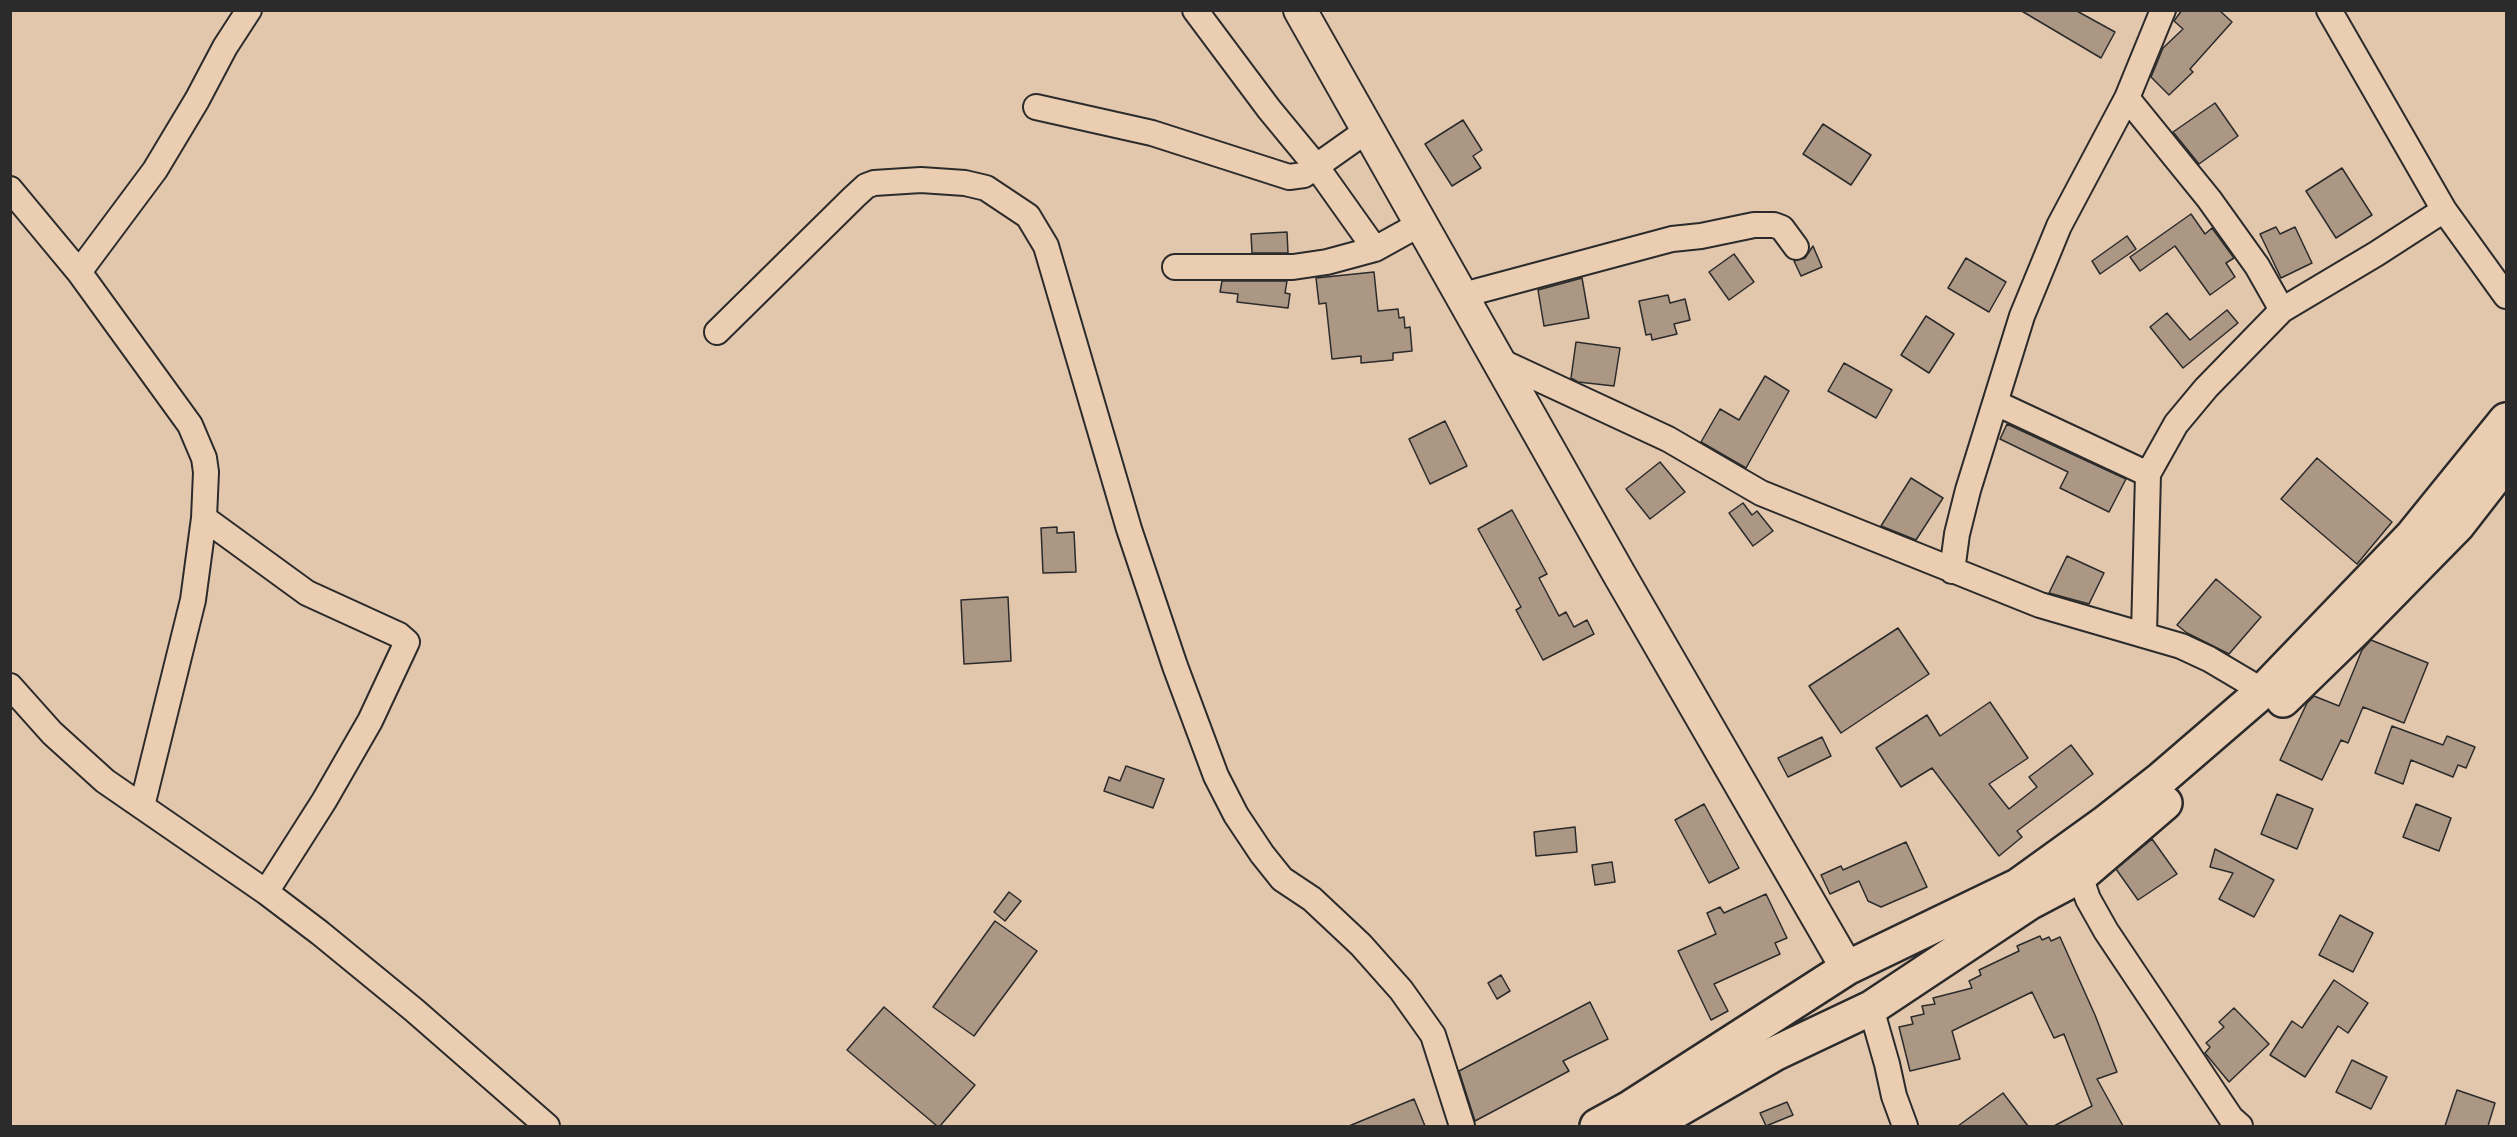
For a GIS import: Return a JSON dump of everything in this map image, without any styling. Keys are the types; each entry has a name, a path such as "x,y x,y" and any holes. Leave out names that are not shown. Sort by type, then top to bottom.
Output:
{"highway":[{"path":"1597,1126 1639,1121 1870,1008 1911,982 2024,894 2097,829 2161,779 2263,691 2412,536 2506,420"},
{"path":"1639,1121 1797,1000 1847,968 1891,946 2024,894 2080,876 2301,684 2457,526 2506,463"},
{"path":"1891,946 1906,969 1911,982"},
{"path":"1797,1000 1805,1024 1815,1035"}],"main road":[{"path":"1300,10 1637,605 1847,968"}],"street":[{"path":"79,272 155,170 197,100 225,46 249,10"},
{"path":"1195,10 1269,109 1316,166 1375,249"},
{"path":"1952,571 1957,534 1968,490 2022,316 2059,226 2127,98 2163,10"},
{"path":"2329,10 2444,210 2506,296"},
{"path":"2127,98 2209,199 2257,266 2282,310"},
{"path":"1035,107 1152,133 1282,176 1304,175 1369,129"},
{"path":"717,332 854,197 866,186 874,183 921,180 965,183 986,188 1028,216 1046,246 1129,529 1175,666 1216,776 1236,815 1275,871 1282,879 1312,899 1361,945 1401,990 1433,1035 1462,1126"},
{"path":"10,189 79,272 190,425 200,443 206,472 204,518 193,600 142,806"},
{"path":"2144,634 2148,474 2176,424 2206,388 2282,310 2444,210"},
{"path":"1175,267 1293,267 1327,262 1375,249 1422,223"},
{"path":"1463,295 1672,239 1754,225 1774,225 1782,228 1796,247"},
{"path":"1500,361 1668,439 1761,493 2040,605 2126,632 2144,634 2181,646 2209,659 2263,691"},
{"path":"1996,403 2148,474"},
{"path":"204,518 307,593 399,635 407,642 370,721 324,801 266,892"},
{"path":"10,686 52,733 105,781 266,892 414,1010 547,1126"},
{"path":"2080,876 2088,899 2106,931 2231,1118 2240,1126"},
{"path":"1870,1008 1894,1096 1905,1126"}],"building":[{"path":"2020,10 2075,10 2115,32 2101,58"},
{"path":"2182,10 2219,10 2232,22 2190,69 2193,72 2169,95 2151,77 2163,48 2183,29 2174,21"},
{"path":"2215,103 2238,136 2199,164 2173,132"},
{"path":"1463,120 1482,150 1473,156 1481,168 1452,186 1425,144"},
{"path":"1823,124 1871,155 1851,185 1803,154"},
{"path":"2342,168 2372,215 2336,238 2306,191"},
{"path":"2191,214 2205,234 2212,228 2234,258 2226,263 2235,277 2210,295 2175,246 2140,271 2130,257"},
{"path":"2276,227 2280,234 2295,227 2312,263 2281,278 2260,234"},
{"path":"1287,232 1288,253 1252,253 1251,234"},
{"path":"2127,236 2136,249 2100,274 2092,261"},
{"path":"1813,246 1822,267 1801,276 1794,261 1805,258"},
{"path":"1734,254 1754,282 1729,300 1709,272"},
{"path":"1966,258 2006,282 1989,312 1948,288"},
{"path":"1374,272 1378,311 1398,309 1399,318 1404,317 1405,328 1410,327 1412,351 1393,353 1393,360 1361,363 1361,356 1332,359 1326,303 1319,304 1316,278"},
{"path":"1582,278 1589,318 1544,326 1538,290"},
{"path":"1222,281 1287,281 1285,293 1290,294 1288,308 1237,302 1238,294 1220,292"},
{"path":"1668,295 1670,303 1685,299 1690,320 1674,324 1677,334 1652,340 1651,334 1646,335 1639,301"},
{"path":"2227,310 2238,323 2183,368 2150,327 2167,313 2190,340"},
{"path":"1926,316 1954,334 1929,373 1901,355"},
{"path":"1576,342 1620,348 1614,386 1578,382 1571,378"},
{"path":"1844,363 1892,390 1876,418 1828,391"},
{"path":"1765,376 1789,391 1746,468 1701,442 1720,409 1739,420"},
{"path":"1445,421 1467,466 1430,484 1409,439"},
{"path":"2007,424 2126,479 2109,512 2060,488 2068,472 2000,439"},
{"path":"2317,458 2392,522 2357,564 2281,499"},
{"path":"1660,462 1685,492 1650,519 1626,489"},
{"path":"1911,478 1943,498 1916,540 1881,526"},
{"path":"1743,503 1752,515 1757,511 1773,531 1753,546 1729,513"},
{"path":"1512,510 1547,574 1539,578 1559,616 1566,612 1574,627 1587,620 1594,634 1543,660 1516,610 1521,607 1478,529"},
{"path":"1057,527 1057,533 1074,532 1076,572 1043,573 1041,528"},
{"path":"2067,556 2104,573 2089,604 2049,593"},
{"path":"2216,579 2261,617 2229,654 2187,633 2177,625"},
{"path":"1008,597 1011,661 964,664 961,600"},
{"path":"1898,628 1929,674 1841,733 1809,686"},
{"path":"2371,640 2428,663 2404,723 2363,707 2348,743 2341,740 2322,780 2280,760 2307,703 2314,696 2339,706 2362,650"},
{"path":"1990,702 2028,758 1989,784 2009,809 2037,787 2029,777 2071,745 2093,774 2017,831 2022,837 1999,856 1932,768 1901,787 1876,748 1927,715 1940,736"},
{"path":"2392,726 2443,745 2447,736 2475,747 2466,768 2458,765 2453,777 2411,760 2403,784 2375,773"},
{"path":"1822,737 1831,756 1788,777 1778,758"},
{"path":"1126,766 1164,779 1153,808 1104,791 1109,777 1120,781"},
{"path":"2277,794 2313,809 2297,849 2261,834"},
{"path":"1704,804 1739,868 1709,883 1675,820"},
{"path":"2416,804 2451,818 2439,851 2403,837"},
{"path":"1575,827 1577,852 1536,856 1534,832"},
{"path":"2152,839 2177,874 2138,900 2116,869"},
{"path":"1906,842 1927,887 1881,907 1868,901 1859,881 1830,894 1821,875 1841,866 1843,870"},
{"path":"2215,849 2274,880 2254,917 2219,899 2233,873 2210,867"},
{"path":"1612,862 1615,882 1595,885 1592,865"},
{"path":"1009,892 1021,901 1005,921 994,912"},
{"path":"1766,894 1787,938 1775,943 1780,954 1714,984 1728,1011 1711,1020 1678,951 1716,934 1707,913 1720,907 1724,913"},
{"path":"2340,915 2373,933 2353,972 2319,955"},
{"path":"995,921 1037,951 974,1036 933,1007"},
{"path":"2040,936 2042,940 2049,937 2051,941 2060,937 2095,1015 2117,1072 2097,1079 2123,1126 2054,1126 2092,1106 2064,1034 2054,1038 2032,992 1952,1031 1960,1059 1910,1071 1899,1027 1913,1024 1911,1017 1924,1014 1922,1006 1935,1004 1933,998 1972,988 1969,981 1981,975 1979,970 2019,951 2017,946"},
{"path":"1501,975 1510,991 1497,999 1488,983"},
{"path":"2334,980 2368,1003 2348,1033 2338,1026 2305,1077 2270,1055 2292,1021 2302,1028"},
{"path":"1590,1002 1608,1039 1563,1061 1569,1071 1475,1121 1459,1071"},
{"path":"884,1007 975,1085 940,1126 937,1126 847,1050"},
{"path":"2234,1008 2269,1044 2229,1082 2205,1053 2210,1047 2206,1043 2224,1027 2219,1022"},
{"path":"2352,1060 2387,1077 2371,1109 2336,1092"},
{"path":"2457,1090 2495,1103 2488,1126 2445,1126"},
{"path":"2003,1093 2028,1126 1958,1126"},
{"path":"1414,1099 1425,1126 1349,1126"},
{"path":"1787,1102 1793,1115 1766,1126 1760,1113"}]}
